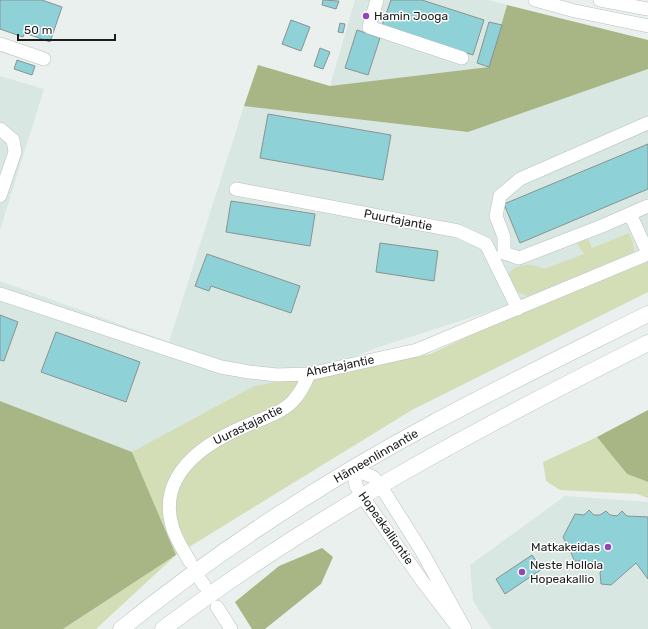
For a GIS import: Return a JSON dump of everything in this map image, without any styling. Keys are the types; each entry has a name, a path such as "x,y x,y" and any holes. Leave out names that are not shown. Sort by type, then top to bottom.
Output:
{"main road":[{"name":"Hämeenlinnantie","path":"121,629 258,529 353,469 439,420 648,314"},
{"path":"163,629 258,562 380,485 526,404 648,343"}],"street":[{"path":"377,0 369,27 462,58"},
{"path":"535,0 575,11 648,26"},
{"path":"600,0 648,9"},
{"path":"0,44 44,59"},
{"path":"648,122 520,179 500,196 496,216 504,237 498,255 519,258 648,206"},
{"path":"0,129 13,140 15,152 0,196"},
{"name":"Puurtajantie","path":"236,189 458,231 486,244 498,255 518,309"},
{"path":"630,214 648,253"},
{"name":"Ahertajantie","path":"0,294 221,367 277,375 309,374 417,350 518,309 648,253"},
{"name":"Uurastajantie","path":"190,562 173,529 170,510 172,494 177,476 184,465 196,454 223,435 275,413 291,404 301,391 309,374"},
{"name":"Hopeakalliontie","path":"353,469 373,477 380,485 421,550 465,629"},
{"name":"Hopeakalliontie","path":"353,469 356,486 362,496 423,582 459,629"},
{"path":"217,607 231,629"}],"shaded area":[{"path":"355,0 488,0 507,5 489,67 330,86"},
{"path":"648,69 648,247 507,306 376,348 282,386 132,452 0,401 0,281 169,342 244,106 467,132"},
{"path":"0,76 44,89 0,230"},
{"path":"565,496 648,502 648,629 492,629 473,601 470,565"}],"green space":[{"path":"507,5 648,40 648,69 468,132 244,106 258,65 330,86 489,67"},
{"path":"629,233 633,243 634,252 528,296 514,291 506,279 512,270 522,265 533,265 544,269 584,254 577,243 588,239 592,248"},
{"path":"648,254 648,292 412,410 176,555 132,452 254,386 430,354"},
{"path":"0,401 132,452 176,555 63,629 0,629"},
{"path":"648,410 648,482 627,474 597,437"},
{"path":"597,437 627,474 648,482 648,498 637,494 560,490 546,481 543,462"},
{"path":"322,548 333,557 321,584 265,629 252,629 235,602 279,566"},
{"path":"176,555 96,629 63,629"}],"building":[{"path":"0,0 42,0 62,7 50,42 25,33 23,37 0,29"},
{"path":"323,0 339,1 336,9 322,5"},
{"path":"391,0 422,0 484,20 473,55 382,26"},
{"path":"291,20 310,27 301,51 282,44"},
{"path":"489,22 502,25 489,67 477,63"},
{"path":"340,23 345,24 343,33 338,32"},
{"path":"357,30 380,38 368,75 345,68"},
{"path":"320,48 330,52 323,69 314,66"},
{"path":"17,60 35,66 32,75 14,69"},
{"path":"268,114 391,135 383,180 260,158"},
{"path":"648,144 648,189 520,243 504,204"},
{"path":"231,201 315,214 310,246 226,232"},
{"path":"380,243 438,251 434,281 376,272"},
{"path":"207,254 300,286 291,313 211,286 209,291 195,286"},
{"path":"0,315 18,322 4,361 0,360"},
{"path":"56,332 140,362 126,402 41,372"},
{"name":"Matkakeidas","path":"589,510 594,515 600,515 606,511 610,515 617,516 622,511 627,516 648,517 648,579 636,563 611,585 601,584 600,572 604,568 599,562 592,562 588,567 582,561 574,561 563,537 575,514 584,515"},
{"path":"532,555 542,569 505,594 496,579"}],"place":[{"name":"Hamin Jooga","path":"366,16"},
{"name":"Matkakeidas","path":"608,547"},
{"name":"Neste Hollola Hopeakallio","path":"522,572"}]}
